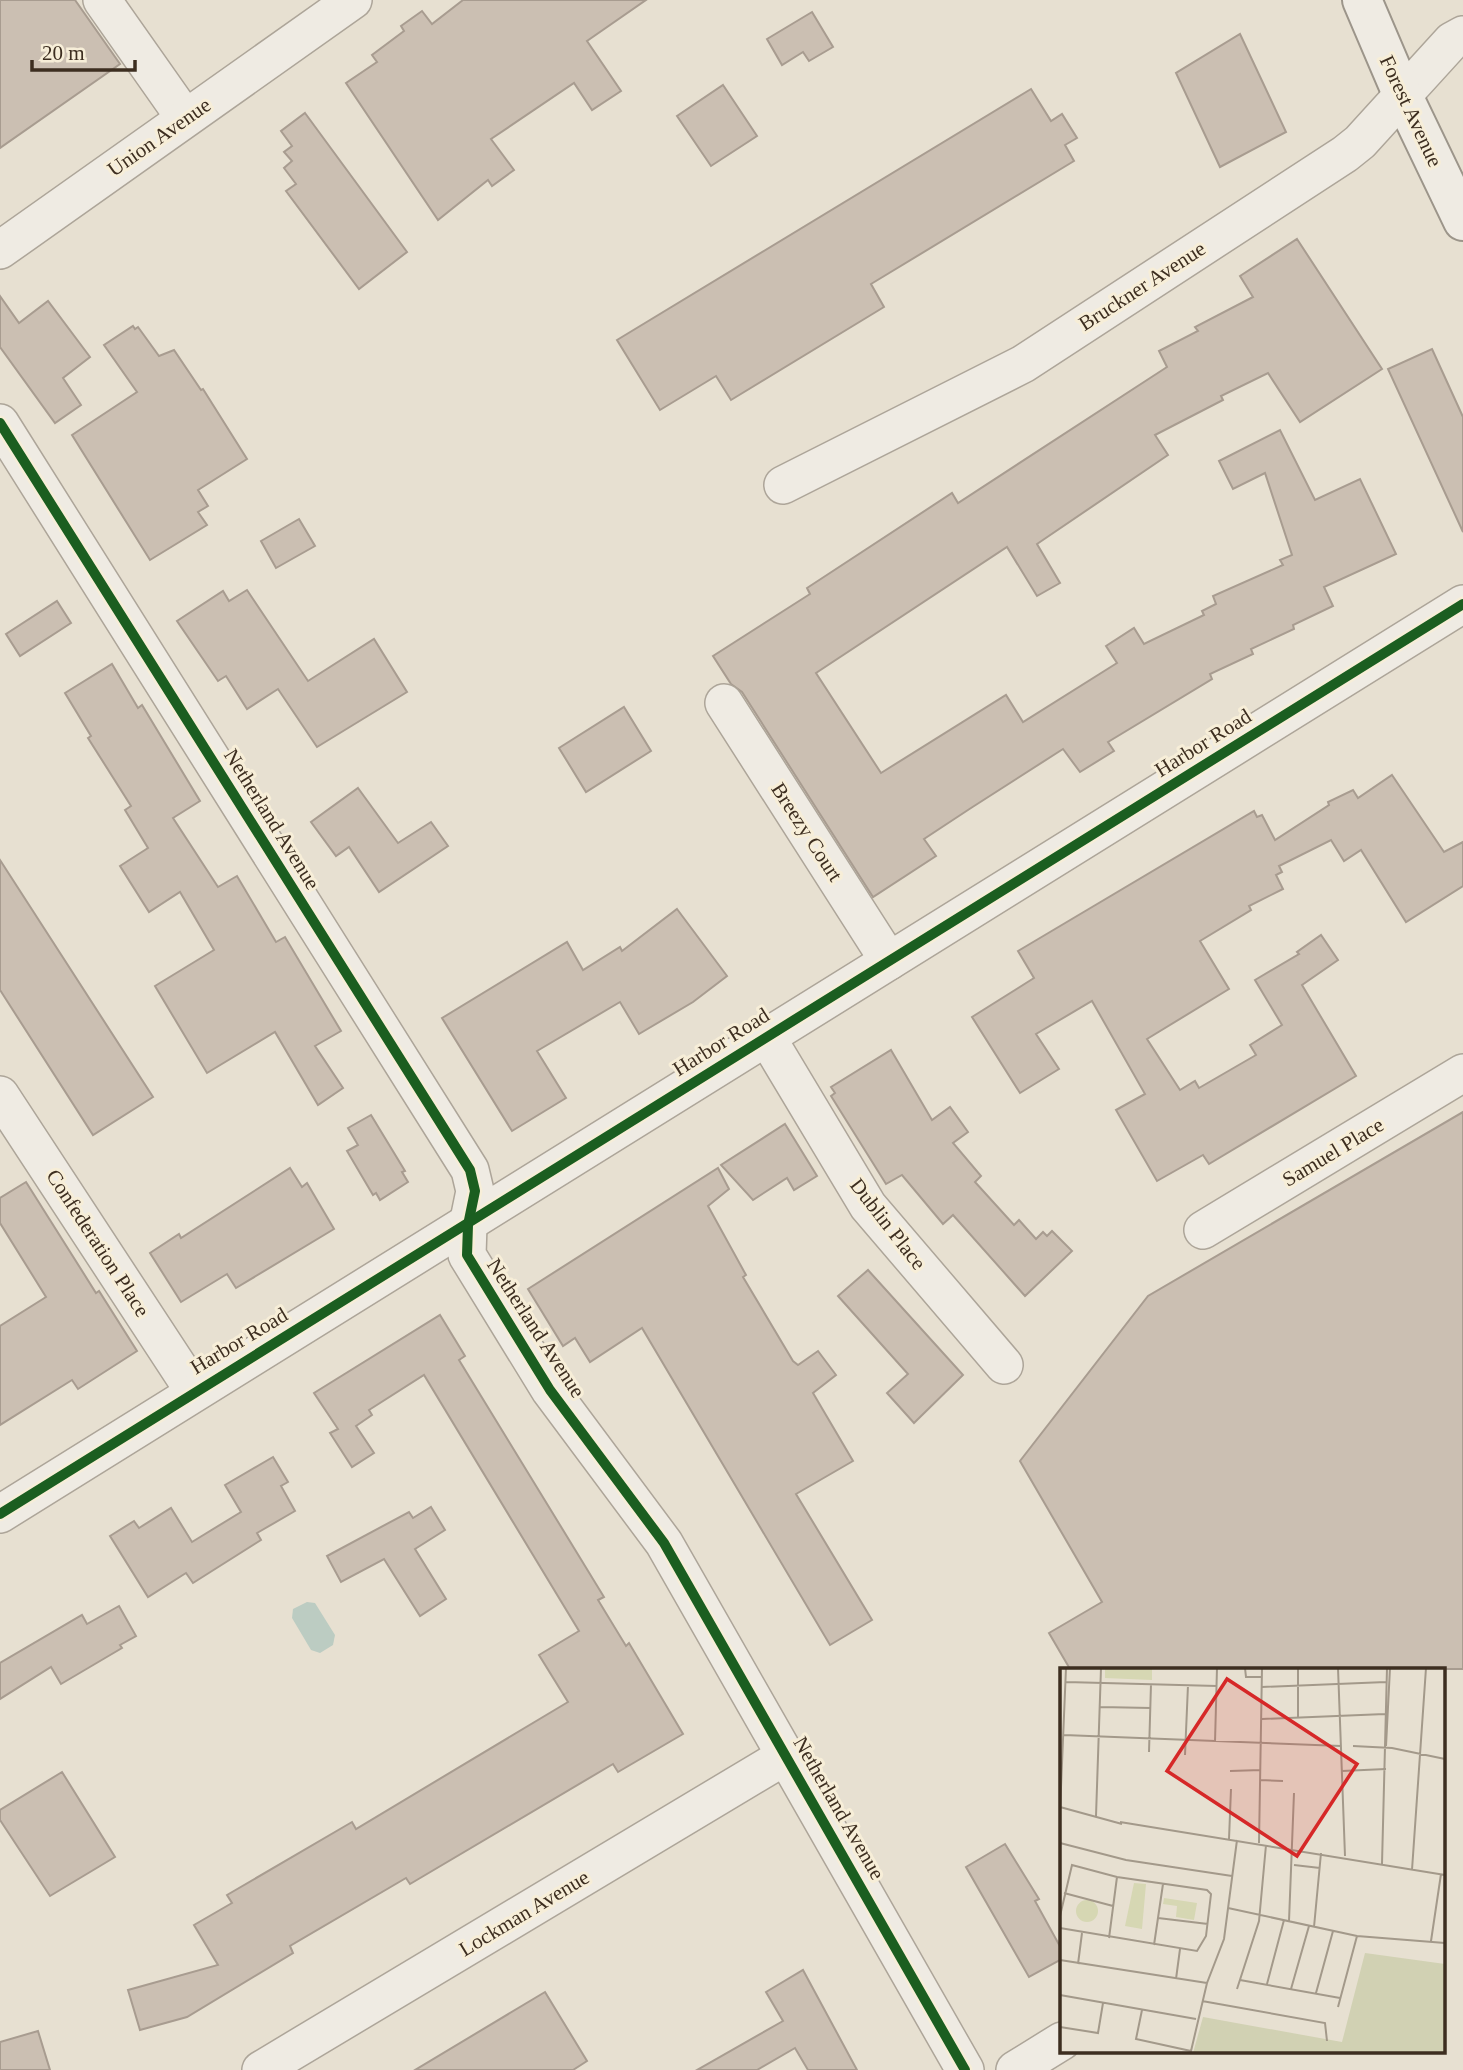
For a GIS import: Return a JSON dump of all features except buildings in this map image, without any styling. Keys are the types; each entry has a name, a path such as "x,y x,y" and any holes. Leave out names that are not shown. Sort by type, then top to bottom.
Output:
{"main road":[{"name":"Forest Avenue","path":"1362,0 1402,96 1463,221"}],"street":[{"path":"102,0 185,118"},
{"name":"Union Avenue","path":"0,250 353,0"},
{"name":"Bruckner Avenue","path":"783,485 1023,364 1345,154 1452,41 1463,35"},
{"name":"Netherland Avenue","path":"0,423 470,1170 475,1191 468,1224 467,1255 550,1390 664,1543 965,2070"},
{"name":"Harbor Road","path":"0,1514 1463,604"},
{"name":"Breezy Court","path":"724,703 889,961"},
{"name":"Dublin Place","path":"766,1036 868,1206 1004,1365"},
{"name":"Samuel Place","path":"1203,1230 1463,1073"},
{"name":"Confederation Place","path":"0,1095 194,1391"},
{"name":"Lockman Avenue","path":"261,2070 787,1755"},
{"path":"1015,2070 1060,2042"}],"shaded area":[{"path":"307,1602 315,1603 335,1635 333,1645 320,1653 311,1650 292,1618 293,1609"}],"cycle path":[{"path":"0,423 470,1170 475,1191 468,1225 467,1255 550,1390 664,1543 965,2070"},
{"path":"0,1514 1463,604"}]}
